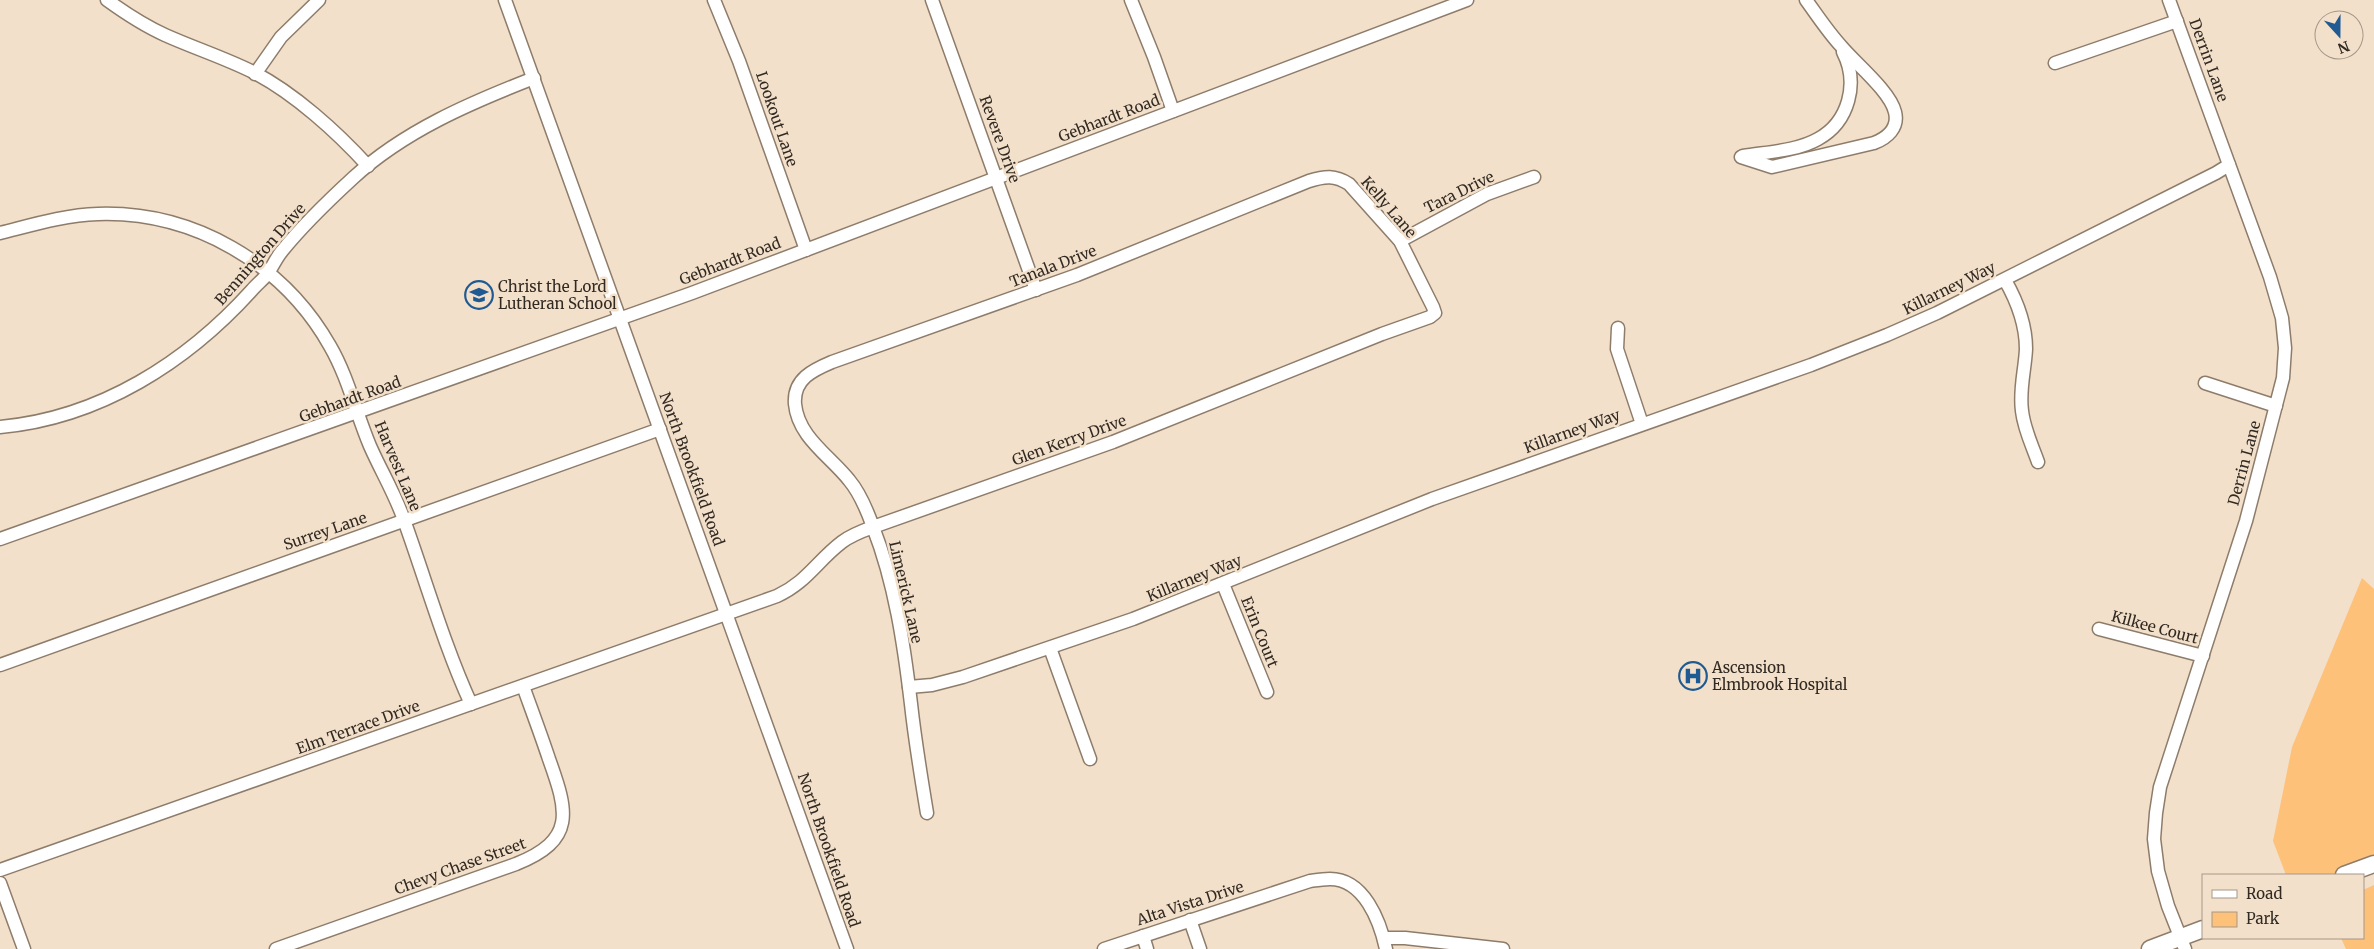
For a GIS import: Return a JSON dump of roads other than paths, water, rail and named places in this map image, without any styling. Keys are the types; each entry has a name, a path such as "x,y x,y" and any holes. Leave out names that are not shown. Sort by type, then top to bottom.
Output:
{"main road":[{"path":"2347,874 2374,864"},
{"path":"2150,949 2183,943 2202,930"}],"street":[{"path":"107,0 148,27 256,74 291,97 324,124 350,146 368,166"},
{"path":"256,74 281,37 319,0"},
{"name":"North Brookfield Road","path":"505,0 847,949"},
{"name":"Lookout Lane","path":"714,0 739,61 806,250"},
{"name":"Revere Drive","path":"932,0 1036,290"},
{"path":"1131,0 1173,111"},
{"name":"Gebhardt Road","path":"0,539 358,414 621,319 1466,0"},
{"path":"1806,0 1840,45 1892,104 1896,113 1892,132 1874,143 1772,166 1741,157 1807,144 1819,139 1832,129 1848,105 1851,91 1851,75 1840,45"},
{"name":"Derrin Lane","path":"2169,0 2270,277 2282,318 2285,348 2276,406 2246,521 2160,788 2154,839 2158,871 2168,906 2183,943"},
{"path":"2055,63 2177,21"},
{"name":"Bennington Drive","path":"0,427 30,423 81,409 151,376 210,334 269,273 280,252 309,220 368,166 410,137 460,109 534,78"},
{"name":"Killarney Way","path":"909,687 932,685 963,677 1134,619 1432,499 1811,364 1878,338 1937,313 2005,280 2216,174 2229,165"},
{"name":"Tanala Drive","path":"795,403 797,387 802,379 816,369 1036,290 1309,181 1332,176 1341,179"},
{"name":"Tara Drive","path":"1400,241 1480,198 1534,177"},
{"name":"Kelly Lane","path":"1341,179 1349,184 1400,241 1435,313"},
{"name":"Harvest Lane","path":"0,234 75,216 116,214 160,219 184,226 220,241 269,273 291,293 320,329 343,372 370,447 394,492 471,704"},
{"path":"2005,280 2021,316 2025,334 2026,350 2021,390 2022,412 2027,433 2038,462"},
{"name":"Glen Kerry Drive","path":"727,612 788,591 807,577 842,541 873,527 1113,442 1382,334 1430,317 1435,313"},
{"path":"1618,328 1617,349 1642,424"},
{"path":"2205,383 2276,406"},
{"name":"Limerick Lane","path":"795,403 797,414 809,437 856,490 873,527 898,618 927,813"},
{"name":"Surrey Lane","path":"0,665 660,429"},
{"name":"Erin Court","path":"1223,584 1266,692"},
{"name":"Elm Terrace Drive","path":"0,870 524,686 727,612"},
{"name":"Kilkee Court","path":"2098,629 2203,656"},
{"path":"1050,648 1090,759"},
{"name":"Chevy Chase Street","path":"276,949 303,945 516,864 541,853 553,842 562,823 563,799 524,686"},
{"name":"Alta Vista Drive","path":"1104,949 1310,881 1331,878 1349,884 1365,897 1385,944"},
{"path":"0,883 24,949"},
{"path":"1190,920 1200,949"},
{"path":"1143,936 1147,949"},
{"path":"1385,944 1405,938 1503,949"}],"place":[{"name":"Christ the Lord Lutheran School","path":"479,295"},
{"name":"Ascension Elmbrook Hospital","path":"1693,676"}]}
